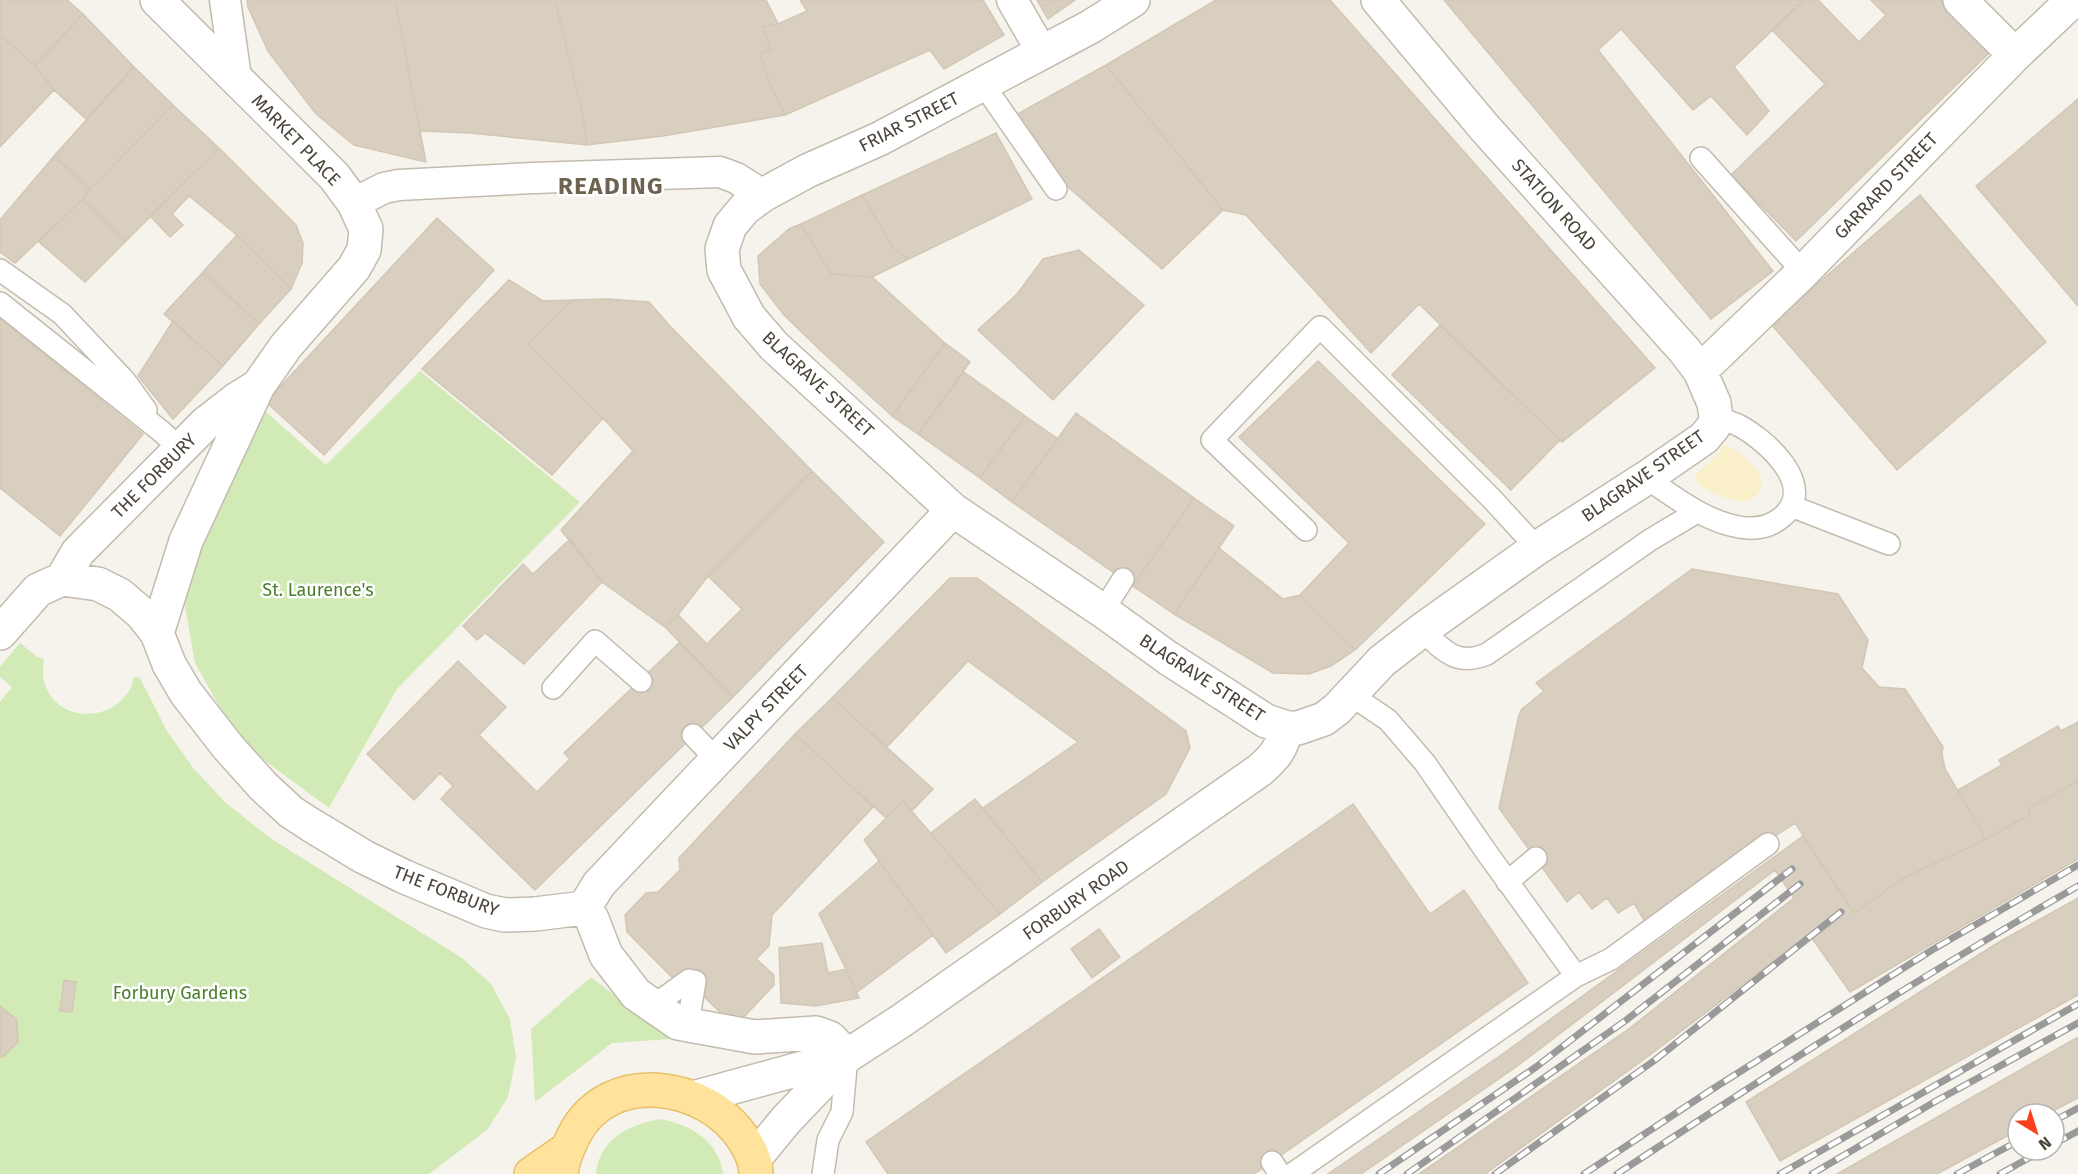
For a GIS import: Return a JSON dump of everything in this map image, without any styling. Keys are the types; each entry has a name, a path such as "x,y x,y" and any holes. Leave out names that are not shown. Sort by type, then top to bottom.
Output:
{"main road":[{"path":"531,1174 564,1161 577,1131 587,1116 603,1103 616,1095 653,1089 683,1094 724,1117 738,1131 756,1169"}],"street":[{"name":"MARKET PLACE","path":"157,0 334,176 354,202"},
{"name":"MARKET PLACE","path":"225,0 236,78"},
{"path":"1012,0 1042,52"},
{"name":"FRIAR STREET","path":"723,270 722,249 730,226 745,208 763,195 807,171 879,139 1090,27 1133,0"},
{"name":"STATION ROAD","path":"1378,0 1484,127 1685,351 1700,371 1714,404 1716,417"},
{"path":"1960,0 2015,55"},
{"name":"GARRARD STREET","path":"1700,371 1803,272 2015,55 2073,0"},
{"path":"354,202 384,188 399,185 522,178 720,172 736,177 763,195"},
{"name":"THE FORBURY","path":"157,633 186,541 258,386 286,346 354,268 364,250 366,229 354,202"},
{"name":"BLAGRAVE STREET","path":"723,270 749,317 774,346 954,510 1168,658 1266,721 1287,728 1298,728 1324,719 1351,695 1382,662 1422,630 1537,548 1704,438 1714,426 1716,417"},
{"name":"THE FORBURY","path":"258,386 206,423 171,440 78,552 62,579 98,584 134,605 157,633 169,664 186,693 228,747 263,786 291,812 311,825 364,857 486,911 515,914 584,908"},
{"name":"VALPY STREET","path":"584,908 599,884 954,510"},
{"path":"0,633 38,590 62,579"},
{"name":"FORBURY ROAD","path":"756,1169 786,1120 847,1056 917,1010 1260,770 1274,758 1282,747 1287,728"},
{"path":"584,908 592,919 606,955 636,994 678,1023 756,1037 816,1034 830,1038 847,1056"},
{"name":"FORBURY ROAD","path":"693,1098 847,1056"}],"lane":[{"path":"983,84 1056,189"},
{"path":"1701,158 1803,272"},
{"path":"0,270 62,314 125,381 171,440"},
{"path":"0,303 171,440"},
{"path":"1306,530 1212,440 1320,327 1492,499 1537,548"},
{"path":"1646,478 1697,512 1719,522 1752,528 1774,522 1791,506 1795,492 1793,478 1781,460 1756,437 1716,417"},
{"path":"1791,506 1889,544"},
{"path":"1422,630 1440,648 1458,658 1475,659 1487,654 1650,540 1697,512"},
{"path":"1103,611 1123,579"},
{"path":"553,688 595,641 641,681"},
{"path":"1351,695 1388,720 1425,763 1507,882 1576,976"},
{"path":"693,735 717,760"},
{"path":"1292,1174 1576,976 1611,959 1768,844"},
{"path":"1507,882 1536,858"},
{"path":"653,1006 692,980 688,1024"},
{"path":"823,1174 828,1140 842,1112 847,1056"}],"green space":[{"name":"St. Laurence's","path":"420,371 580,502 397,689 329,808 261,758 226,718 195,663 184,600 189,569 264,410 326,465"},
{"name":"Forbury Gardens","path":"20,643 37,657 44,659 46,687 54,700 65,709 93,714 107,710 129,691 134,677 140,678 167,731 194,769 226,803 270,838 462,958 491,984 510,1019 516,1058 508,1097 487,1130 429,1174 0,1174 0,702 12,687 0,677 0,667"},
{"path":"591,977 670,1039 612,1043 535,1102 531,1029"},
{"path":"661,1119 692,1130 709,1143 716,1152 723,1174 596,1174 603,1151 618,1135 638,1125"}],"sand":[{"path":"1724,445 1742,455 1759,474 1762,480 1761,489 1752,499 1737,501 1724,497 1711,492 1695,481 1696,473 1712,460"}],"building":[{"path":"0,0 67,0 83,14 35,66 0,35"},
{"path":"247,0 395,0 426,162 354,145 316,114 268,51"},
{"path":"395,0 555,0 582,111 587,145 470,133 420,131"},
{"path":"555,0 766,0 778,24 763,27 771,51 760,53 771,87 785,115 663,136 587,145 582,111"},
{"path":"800,0 983,0 1004,35 944,69 930,50 785,115 771,87 760,53 771,51 763,27 778,24 807,11"},
{"path":"1037,0 1075,0 1048,19"},
{"path":"1216,0 1330,0 1655,368 1562,442 1419,304 1371,353 1246,215 1223,210 1106,65"},
{"path":"1444,0 1804,0 1734,67 1769,111 1747,135 1711,96 1693,110 1621,29 1598,50 1773,271 1711,319"},
{"path":"1804,0 1818,0 1859,42 1886,15 1871,0 1943,0 1992,50 1796,241 1731,175 1825,84 1772,30"},
{"path":"83,14 134,67 86,119 54,90 35,66"},
{"path":"0,35 35,66 54,90 0,147"},
{"path":"1106,65 1223,210 1162,269 1043,165 1012,117"},
{"path":"134,67 173,105 90,189 54,156"},
{"path":"2078,99 2078,306 1976,186"},
{"path":"173,105 219,148 125,242 83,199 90,189"},
{"path":"996,133 1032,199 909,259 894,249 862,195"},
{"path":"219,148 296,225 303,243 302,263 291,289 237,235 189,196 172,214 183,225 170,237 150,216"},
{"path":"54,156 90,189 83,199 15,263 0,252 0,220"},
{"path":"862,195 894,249 909,259 872,277 831,274 801,224"},
{"path":"1920,195 2046,342 1897,470 1771,324"},
{"path":"83,199 125,242 85,282 39,242"},
{"path":"437,218 494,270 324,455 266,402"},
{"path":"801,224 831,274 872,277 945,343 892,416 784,315 760,284 758,256 789,229"},
{"path":"237,235 291,289 259,324 203,272"},
{"path":"1079,250 1144,305 1053,400 978,330 1017,294 1043,259"},
{"path":"203,272 259,324 223,366 164,314"},
{"path":"509,280 543,301 572,300 528,344 603,418 552,475 422,369"},
{"path":"608,299 649,302 812,471 708,576 678,615 665,627 602,582 561,530 633,451 528,344 572,300"},
{"path":"0,318 143,434 60,536 0,488"},
{"path":"173,321 223,366 173,419 138,376"},
{"path":"1440,325 1560,440 1511,490 1392,375"},
{"path":"945,343 970,362 918,434 892,416"},
{"path":"1318,361 1485,524 1355,650 1300,595 1349,543 1239,437"},
{"path":"964,372 1025,416 980,478 918,434"},
{"path":"1076,413 1194,498 1133,586 1012,502"},
{"path":"1025,416 1058,439 1012,502 980,478"},
{"path":"812,471 884,542 733,697 665,627 678,615 707,644 742,609 708,576"},
{"path":"1194,498 1234,526 1174,614 1133,586"},
{"path":"570,539 602,582 524,664 485,633 477,640 463,626 523,564 533,574"},
{"path":"1219,548 1283,599 1300,595 1355,650 1331,666 1309,674 1273,673 1174,614"},
{"path":"1692,569 1838,594 1868,640 1862,668 1879,687 1905,689 1943,747 1945,769 1986,839 1904,878 1854,913 1795,823 1645,922 1634,903 1618,913 1607,898 1592,909 1579,892 1567,902 1499,808 1519,715 1522,709 1544,691 1536,683"},
{"path":"950,578 977,578 1186,731 1190,748 1166,794 1042,882 983,808 1078,742 968,661 887,747 832,698"},
{"path":"679,643 733,697 535,890 441,799 453,786 440,773 414,800 367,754 458,661 506,707 479,735 537,792 570,759 564,753"},
{"path":"832,698 933,789 912,811 903,801 886,818 795,734"},
{"path":"2078,722 2078,781 2028,809 2030,814 1986,839 1958,790 2002,765 1999,760 2058,726 2061,731"},
{"path":"795,734 873,807 772,915 769,946 756,959 774,975 774,985 740,1021 728,1020 694,987 674,979 627,932 625,915 646,893 658,892 680,870 679,858"},
{"path":"2078,781 2078,859 1850,992 1809,934 1650,1055 1485,1174 1419,1174 1630,1028 1794,898 1775,870 1516,1067 1361,1174 1328,1174 1504,1053 1803,836 1854,913 1904,878 1986,839 2030,814 2028,809"},
{"path":"975,799 1042,882 1000,914 931,833"},
{"path":"903,801 1000,914 946,953 864,840"},
{"path":"1353,804 1430,914 1464,890 1528,983 1254,1174 888,1174 866,1142"},
{"path":"879,861 933,935 857,992 819,914"},
{"path":"2078,898 2078,995 1780,1161 1746,1102 1999,942"},
{"path":"1099,929 1120,957 1092,978 1071,949"},
{"path":"822,943 828,973 846,969 859,998 816,1006 781,1003 779,948"},
{"path":"64,980 76,982 72,1012 60,1011"},
{"path":"0,1006 17,1020 18,1042 3,1057 0,1057"},
{"path":"2078,1037 2078,1098 2066,1104 2066,1102 2006,1102 2006,1137 1937,1174 1837,1174"}],"railway":[{"path":"1584,1174 1711,1090 1932,950 2078,865"},
{"path":"1379,1174 1536,1067 1792,869"},
{"path":"1407,1174 1625,1021 1800,884"},
{"path":"1617,1174 1846,1026 2078,886"},
{"path":"1495,1174 1655,1060 1841,912"},
{"path":"1780,1174 2078,1004"},
{"path":"1812,1174 1936,1101 2078,1023"},
{"path":"2066,1114 2078,1108"},
{"path":"2066,1138 2078,1131"},
{"path":"1957,1174 2006,1147"},
{"path":"2000,1174 2022,1162"}],"district":[{"name":"READING","path":"611,186"}]}
